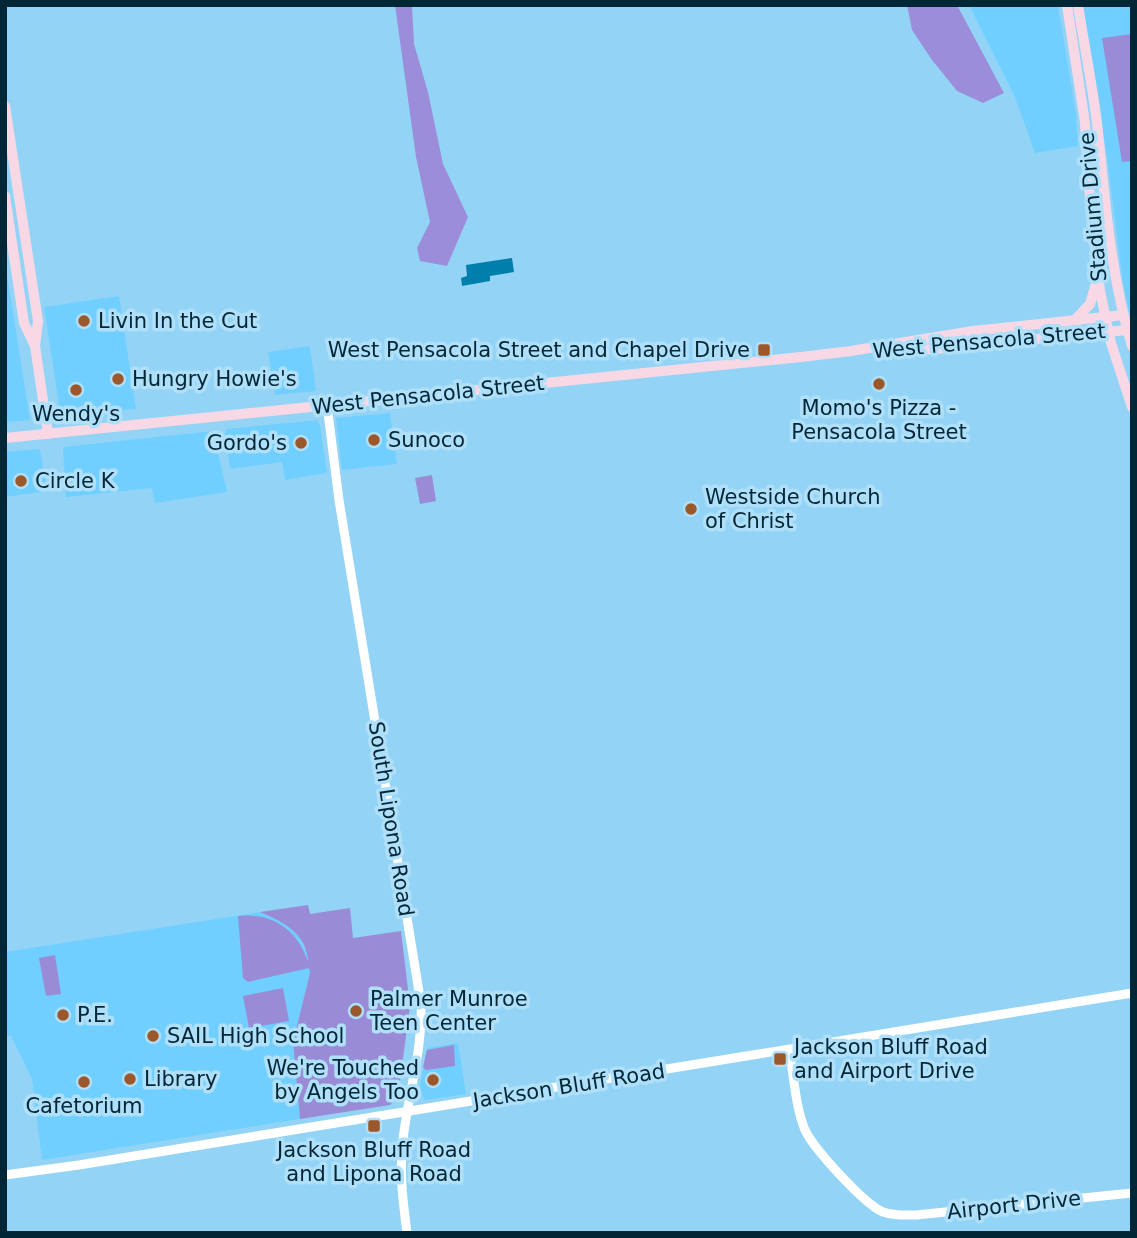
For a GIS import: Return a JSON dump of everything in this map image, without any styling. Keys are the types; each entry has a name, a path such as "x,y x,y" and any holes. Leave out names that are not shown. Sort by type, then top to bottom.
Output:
{"main road":[{"name":"Stadium Drive","path":"1067,5 1097,124 1102,187 1123,314 1132,346"},
{"name":"Stadium Drive","path":"1078,5 1090,200 1098,274 1108,332 1132,407"},
{"path":"5,106 38,321 35,346 48,434"},
{"path":"5,196 24,323 35,346"},
{"path":"1075,320 1090,304 1098,274"},
{"name":"West Pensacola Street","path":"5,438 851,351 973,331 1123,314"},
{"name":"West Pensacola Street","path":"851,351 936,349 1127,330"}],"street":[{"name":"South Lipona Road","path":"327,405 338,490 421,1004 421,1030 402,1148 407,1233"},
{"name":"Jackson Bluff Road","path":"5,1175 1132,993"},
{"name":"Airport Drive","path":"789,1049 801,1118 810,1138 866,1200 881,1211 901,1216 916,1215 1132,1193"}],"shaded area":[{"path":"395,5 412,5 414,44 428,92 443,164 468,217 447,266 420,261 417,248 430,222 416,157"},
{"path":"907,5 957,5 1004,93 983,103 957,91 912,30"},
{"path":"969,5 1058,5 1076,114 1078,146 1035,153 1014,95"},
{"path":"1083,5 1132,5 1132,325 1123,283 1107,157"},
{"path":"1132,34 1132,161 1122,162 1102,38"},
{"path":"512,258 514,272 490,276 490,281 462,286 461,278 467,276 466,265"},
{"path":"5,262 30,420 5,422"},
{"path":"119,296 136,409 63,415 60,411 44,307"},
{"path":"310,346 316,391 275,395 268,352"},
{"path":"390,413 397,464 342,470 336,418"},
{"path":"317,420 327,473 285,480 282,462 230,469 225,434 227,429"},
{"path":"213,431 227,492 155,503 152,488 66,497 63,447"},
{"path":"40,449 47,491 5,497 5,452"},
{"path":"432,475 436,501 420,504 415,478"},
{"name":"Palmer Munroe Teen Center","path":"308,905 310,914 350,908 353,938 401,931 410,1006 398,1096 390,1105 300,1119 293,1042 309,968 248,982 243,978 238,916 262,917 282,925 298,941 308,962 307,952 293,930 260,912"},
{"name":"SAIL High School","path":"260,912 284,922 298,935 307,952 310,973 293,1042 300,1119 42,1160 32,1079 11,1036 5,1036 5,952"},
{"path":"55,955 61,994 46,996 39,958"},
{"path":"283,988 289,1021 249,1028 243,996"},
{"path":"458,1043 466,1094 425,1100 419,1090 427,1048"},
{"path":"454,1045 455,1066 426,1070 423,1067 427,1050"}],"place":[{"name":"Livin In the Cut","path":"84,321"},
{"name":"West Pensacola Street and Chapel Drive","path":"764,350"},
{"name":"Hungry Howie's","path":"118,379"},
{"name":"Momo's Pizza - Pensacola Street","path":"879,384"},
{"name":"Wendy's","path":"76,390"},
{"name":"Sunoco","path":"374,440"},
{"name":"Gordo's","path":"301,443"},
{"name":"Circle K","path":"21,481"},
{"name":"Westside Church of Christ","path":"691,509"},
{"name":"Palmer Munroe Teen Center","path":"356,1011"},
{"name":"P.E.","path":"63,1015"},
{"name":"SAIL High School","path":"153,1036"},
{"name":"Jackson Bluff Road and Airport Drive","path":"780,1059"},
{"name":"Library","path":"130,1079"},
{"name":"We're Touched by Angels Too","path":"433,1080"},
{"name":"Cafetorium","path":"84,1082"},
{"name":"Jackson Bluff Road and Lipona Road","path":"374,1126"}]}
